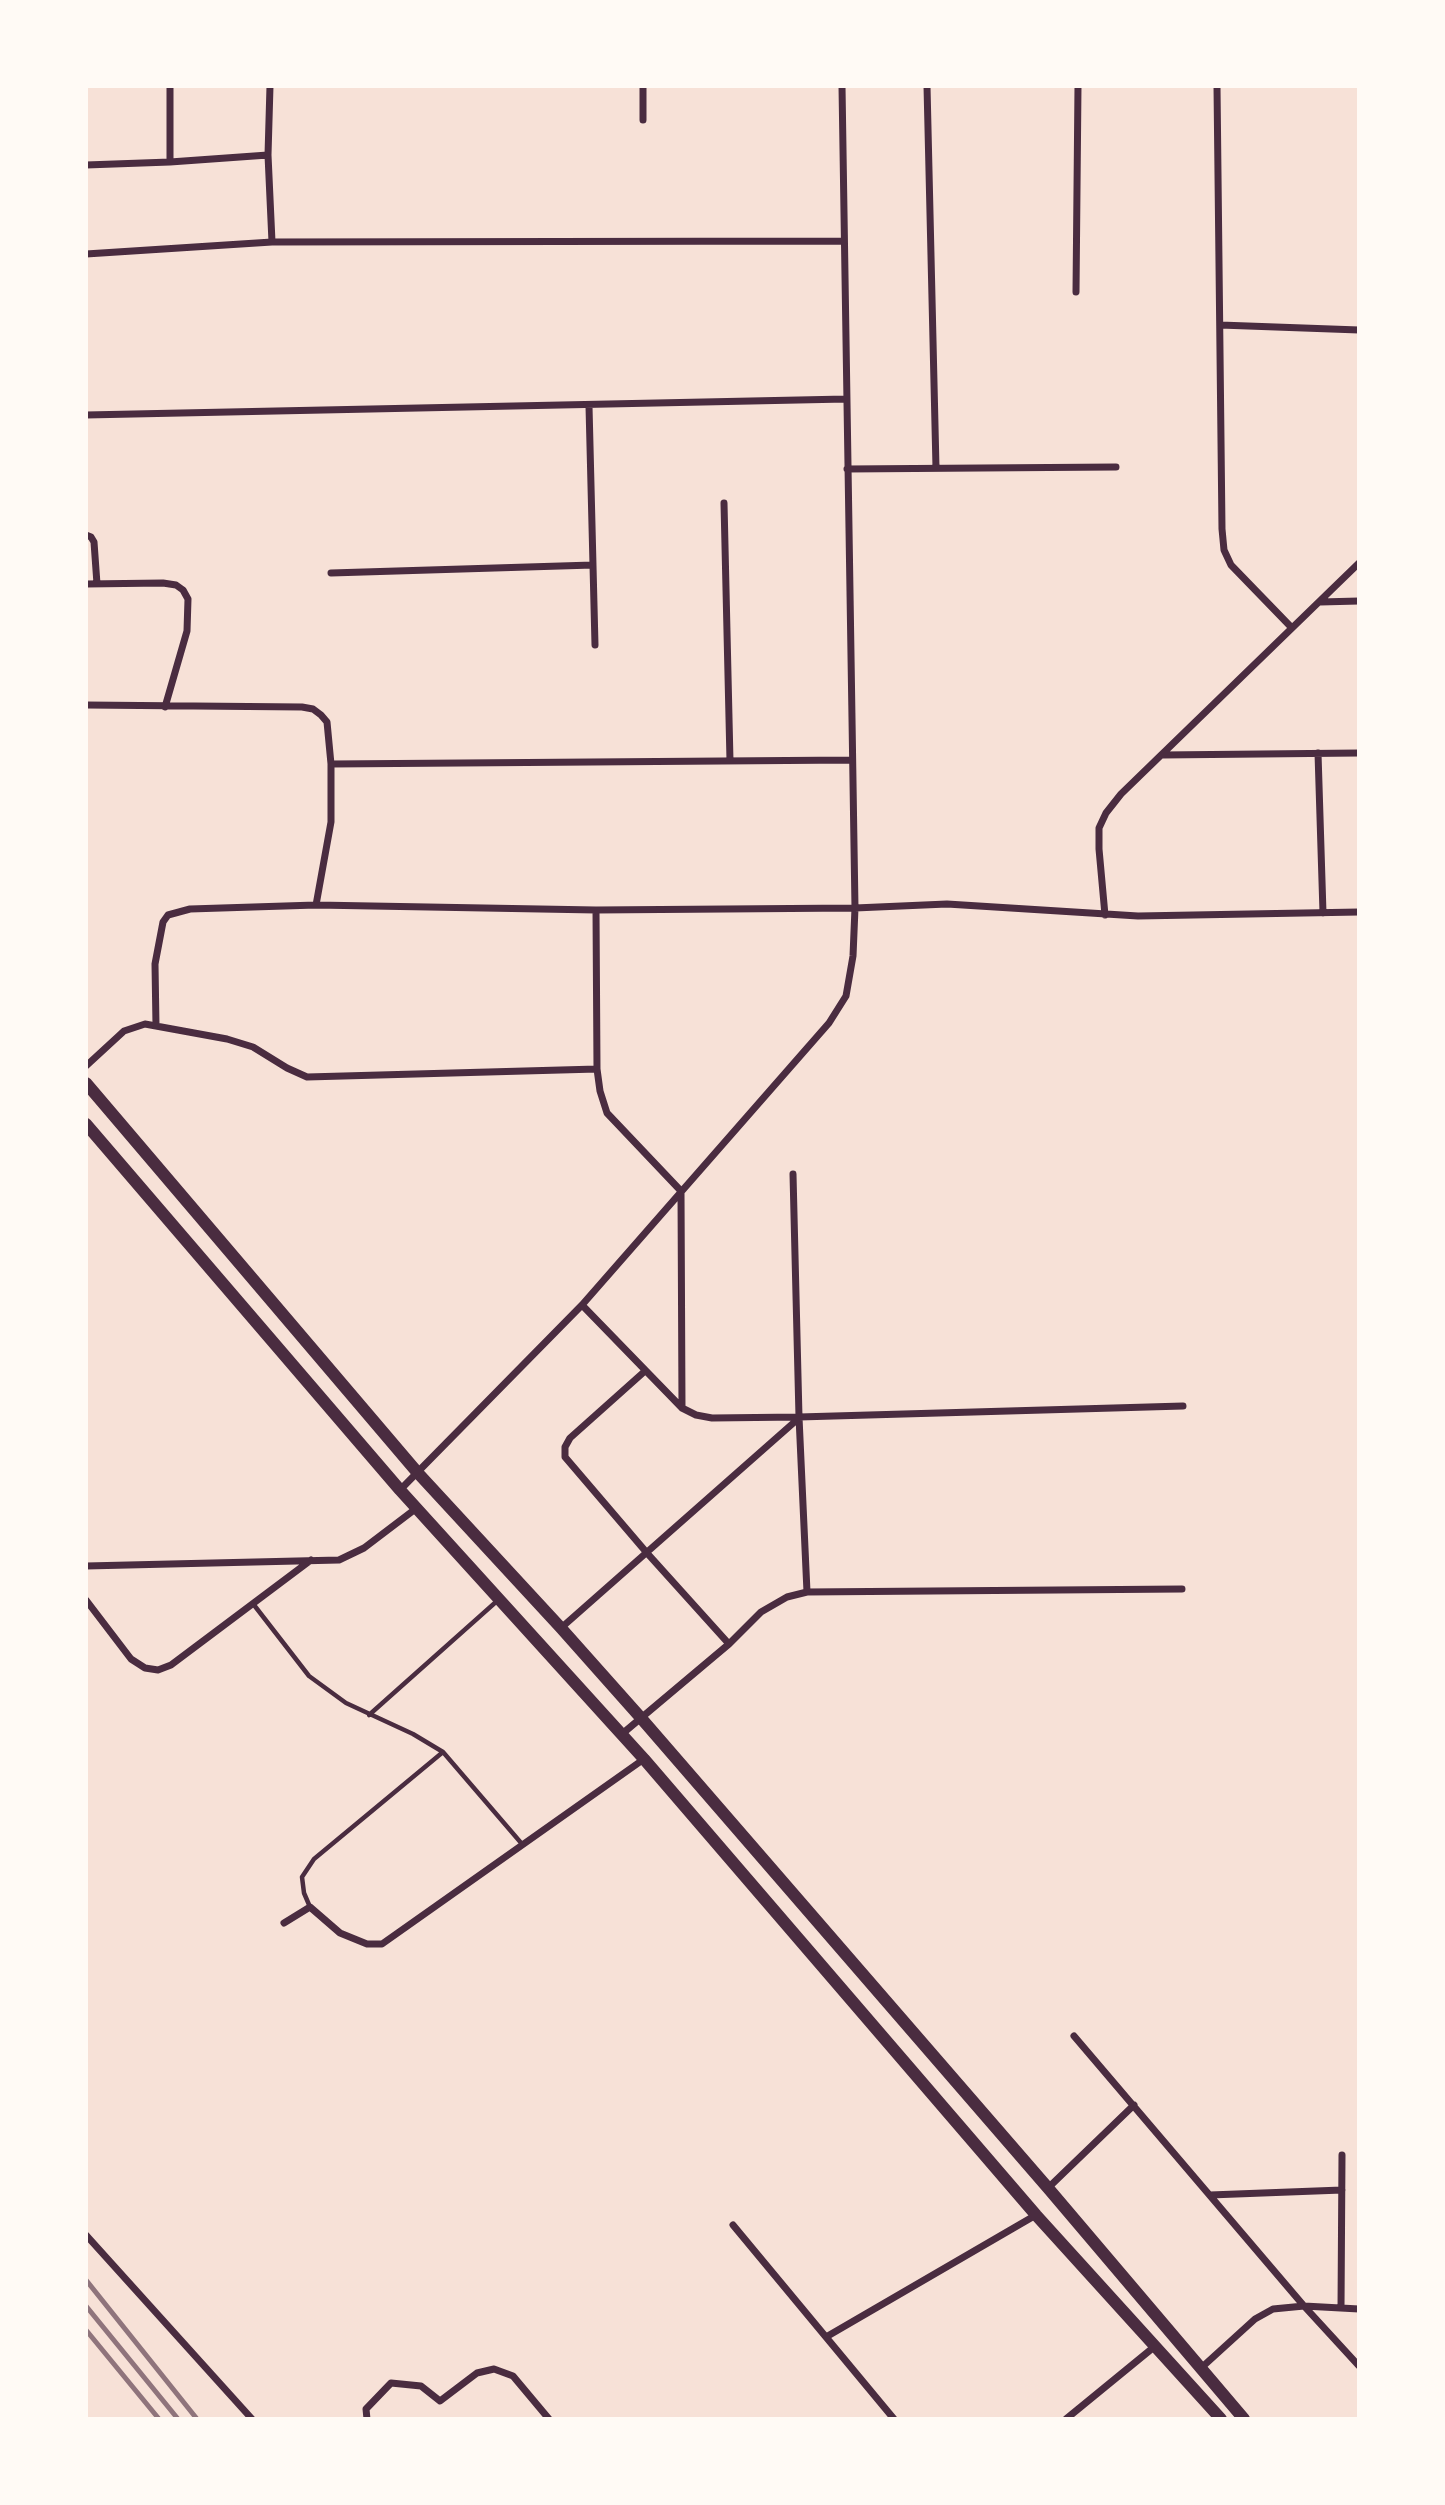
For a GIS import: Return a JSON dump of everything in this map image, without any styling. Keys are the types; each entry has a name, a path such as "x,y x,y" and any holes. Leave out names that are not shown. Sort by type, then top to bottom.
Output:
{"street":[{"path":"170,86 170,162"},
{"path":"270,86 268,155 272,242"},
{"path":"643,86 643,120"},
{"path":"400,1490 582,1305 829,1023 846,996 853,956 855,908 842,86"},
{"path":"928,86 936,468"},
{"path":"1076,292 1078,86"},
{"path":"1217,86 1224,550 1231,565 1292,628"},
{"path":"86,165 268,155"},
{"path":"86,254 272,242 844,241"},
{"path":"1220,325 1359,330"},
{"path":"86,415 846,399"},
{"path":"589,406 595,645"},
{"path":"848,469 1116,467"},
{"path":"723,503 730,761"},
{"path":"86,534 94,542 97,584"},
{"path":"1105,915 1099,849 1100,828 1106,813 1121,794 1359,563"},
{"path":"331,573 593,565"},
{"path":"86,584 163,583 176,585 183,590 188,599 187,631 165,707"},
{"path":"1319,602 1359,601"},
{"path":"86,705 313,709 327,722 331,764 331,822 316,905"},
{"path":"1318,753 1323,913"},
{"path":"1161,755 1359,753"},
{"path":"331,764 852,760"},
{"path":"156,1026 155,964 163,922 167,915 190,909 316,905 596,910 947,905 1105,915 1359,912"},
{"path":"596,910 597,1069 600,1091 607,1113 681,1191 682,1408"},
{"path":"86,1066 124,1031 145,1024 253,1046 287,1068 307,1077 597,1069"},
{"path":"86,1083 417,1472 641,1718 1244,2419"},
{"path":"86,1124 400,1490 622,1734 1036,2215 1221,2419"},
{"path":"793,1174 799,1417 807,1592"},
{"path":"582,1305 682,1408 696,1415 712,1418 1183,1406"},
{"path":"645,1371 570,1438 565,1447 565,1457 729,1644"},
{"path":"561,1628 799,1417"},
{"path":"86,1566 339,1560 364,1548 418,1507"},
{"path":"86,1600 131,1659 145,1668 158,1670 171,1665 311,1560"},
{"path":"622,1734 729,1644 761,1612 786,1597 807,1592 1182,1589"},
{"path":"284,1923 310,1907 340,1934 367,1944 382,1944 644,1759"},
{"path":"1074,2036 1304,2306 1359,2366"},
{"path":"1048,2188 1134,2105"},
{"path":"1340,2308 1342,2155"},
{"path":"1210,2195 1342,2190"},
{"path":"826,2337 1036,2215"},
{"path":"733,2225 894,2419"},
{"path":"86,2235 252,2419"},
{"path":"1199,2369 1255,2319 1273,2309 1304,2306 1359,2309"},
{"path":"1066,2419 1154,2347"},
{"path":"367,2419 366,2409 391,2383 421,2386 440,2401 477,2373 494,2369 513,2376 549,2419"}],"lane":[{"path":"369,1715 500,1598"},
{"path":"254,1605 309,1676 346,1703 413,1734 443,1752 522,1844"},
{"path":"310,1907 304,1893 302,1877 314,1858 443,1752"}],"railway":[{"path":"86,2280 197,2419"},
{"path":"86,2306 178,2419"},
{"path":"86,2330 159,2419"}]}
